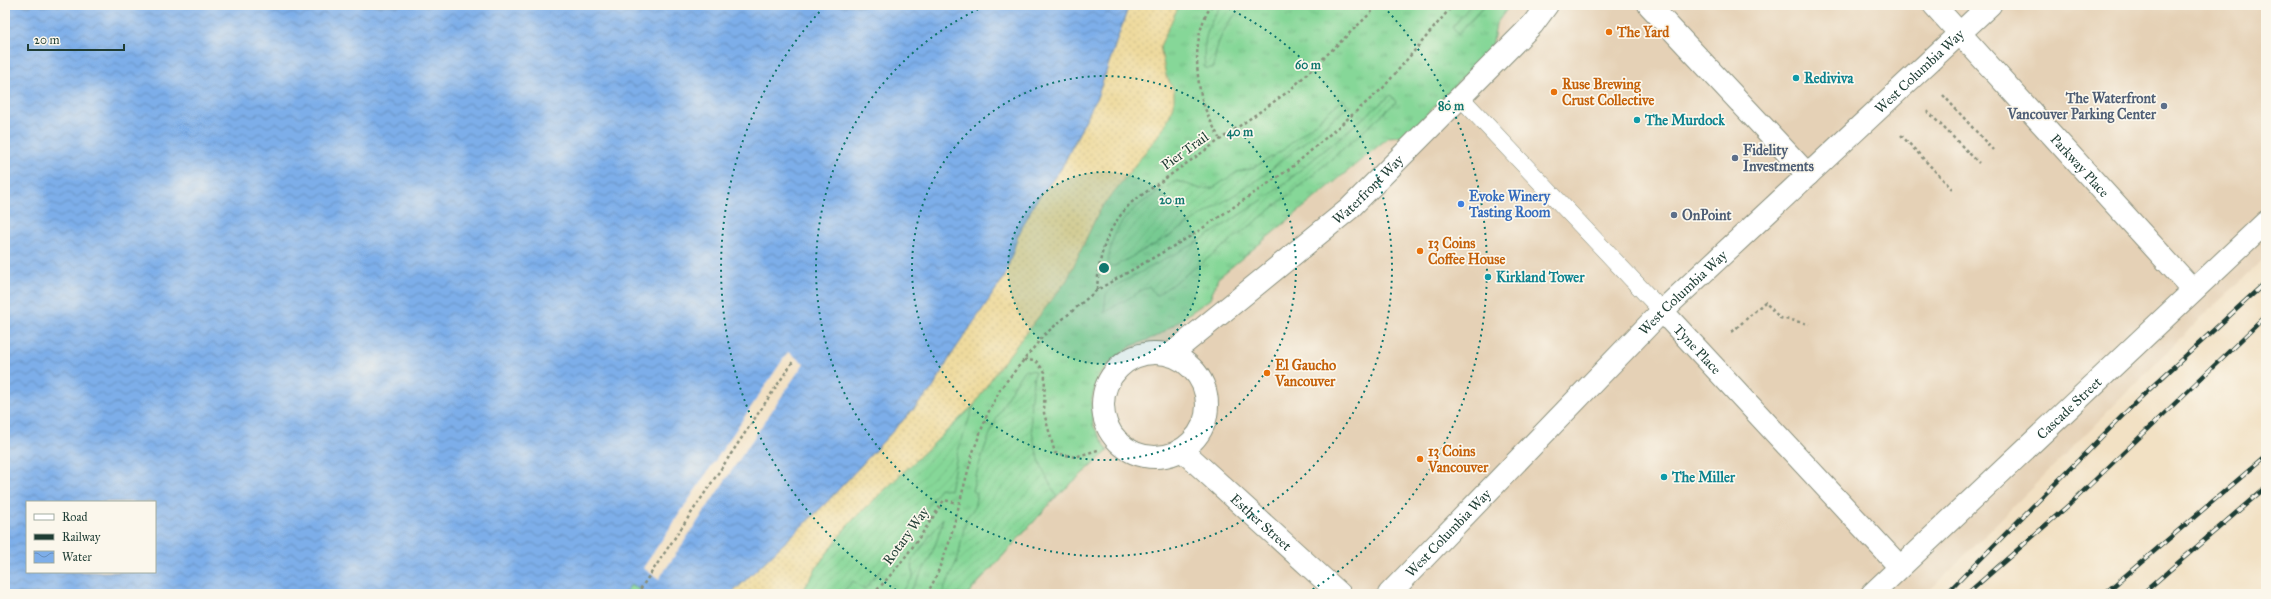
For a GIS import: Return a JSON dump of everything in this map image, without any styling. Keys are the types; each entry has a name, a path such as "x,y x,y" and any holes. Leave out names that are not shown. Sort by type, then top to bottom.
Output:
{"street":[{"name":"Waterfront Way","path":"1170,355 1349,209 1533,24 1547,5"},
{"path":"1649,5 1808,174"},
{"name":"Parkway Place","path":"1934,5 1961,32 2193,290"},
{"name":"West Columbia Way","path":"1389,594 1662,311 1990,5"},
{"name":"Cascade Street","path":"1872,594 1899,566 2266,222"},
{"name":"Tyne Place","path":"1662,311 1899,566"},
{"path":"1147,354 1170,355 1186,362 1198,374 1205,390 1208,407 1204,424 1195,439 1182,450 1166,456 1150,457 1133,452 1119,443 1109,429 1104,413 1104,396 1109,380 1120,366 1135,357 1147,354"},
{"name":"Esther Street","path":"1182,450 1340,594"}],"lane":[{"name":"Tyne Place","path":"1461,98 1662,311"}],"path":[{"path":"1212,5 1201,27 1198,48 1198,71 1201,96 1219,138"},
{"name":"Pier Trail","path":"1097,290 1098,266 1107,235 1117,218 1132,202 1219,138 1289,91 1379,5"},
{"path":"927,594 935,579 949,543 958,504 973,452 987,415 1001,388 1044,335 1097,290 1192,236 1291,168 1383,88 1453,5"},
{"path":"1942,95 1993,150"},
{"path":"1927,111 1979,163"},
{"path":"1900,135 1952,189"},
{"path":"1732,332 1765,302 1780,318 1809,324"},
{"path":"637,594 709,489 794,360"},
{"path":"1024,360 1036,361 1045,372 1044,413 1055,453 1075,457 1098,450"},
{"name":"Rotary Way","path":"873,594 900,564 923,533 944,500 958,504"}],"shaded area":[{"path":"1129,5 2266,5 2266,257 2202,317 1926,594 731,594 1098,95"}],"green space":[{"path":"1129,5 1510,5 1496,24 1492,47 1407,135 1389,137 1218,278 1210,299 1159,335 1132,346 1113,359 1098,377 1091,402 1093,425 1108,451 1057,496 968,594 731,594 1098,95"},
{"path":"1221,5 1244,5 1227,26 1219,41 1214,68 1205,68 1204,51 1207,35 1212,20"},
{"path":"1471,5 1485,5 1458,35 1452,27"},
{"path":"1391,95 1396,102 1309,178 1219,250 1156,296 1149,286 1104,313 1106,294 1113,287 1198,242 1270,195"},
{"path":"1343,99 1349,106 1259,179 1168,237 1115,266 1110,266 1108,260 1113,238 1126,217 1135,208 1177,181 1201,189 1213,188 1237,172 1253,168 1283,150"},
{"path":"1024,370 1035,371 1031,404 1033,436 1036,451 1048,481 1057,496 968,594 942,594 958,558 966,518 974,509 977,493 972,491 986,443 1006,399"},
{"path":"974,405 958,451 950,490 940,488 907,538 864,590 853,581 841,594 801,594 819,564 848,525"},
{"path":"943,518 934,549 920,576 908,594 900,594 913,577 912,560"},
{"path":"631,583 646,594 624,594"}],"sand":[{"path":"1129,5 1179,5 1160,46 1166,76 1174,90 1174,106 1163,129 1099,211 1067,280 995,373 974,405 848,525 819,564 801,594 731,594 826,503 933,388 1034,204 1061,169 1098,95"}],"water":[{"path":"5,5 1129,5 1098,95 1061,169 1034,204 1018,236 1005,276 950,357 933,388 826,503 731,594 646,594 631,584 624,594 5,594"}],"pier":[{"path":"788,352 804,363 659,579 643,568"}],"railway":[{"path":"1946,594 2141,397 2266,282"},
{"path":"1967,594 2070,504 2266,316"},
{"path":"2104,594 2266,456"},
{"path":"2142,594 2266,487"}],"place":[{"name":"The Yard","path":"1609,32"},
{"name":"Rediviva","path":"1796,78"},
{"name":"Ruse Brewing Crust Collective","path":"1554,92"},
{"name":"The Waterfront Vancouver Parking Center","path":"2164,106"},
{"name":"The Murdock","path":"1637,120"},
{"name":"Fidelity Investments","path":"1735,158"},
{"name":"Evoke Winery Tasting Room","path":"1461,204"},
{"name":"OnPoint","path":"1674,215"},
{"name":"13 Coins Coffee House","path":"1420,251"},
{"name":"Kirkland Tower","path":"1488,277"},
{"name":"El Gaucho Vancouver","path":"1267,373"},
{"name":"13 Coins Vancouver","path":"1420,459"},
{"name":"The Miller","path":"1664,477"}]}
